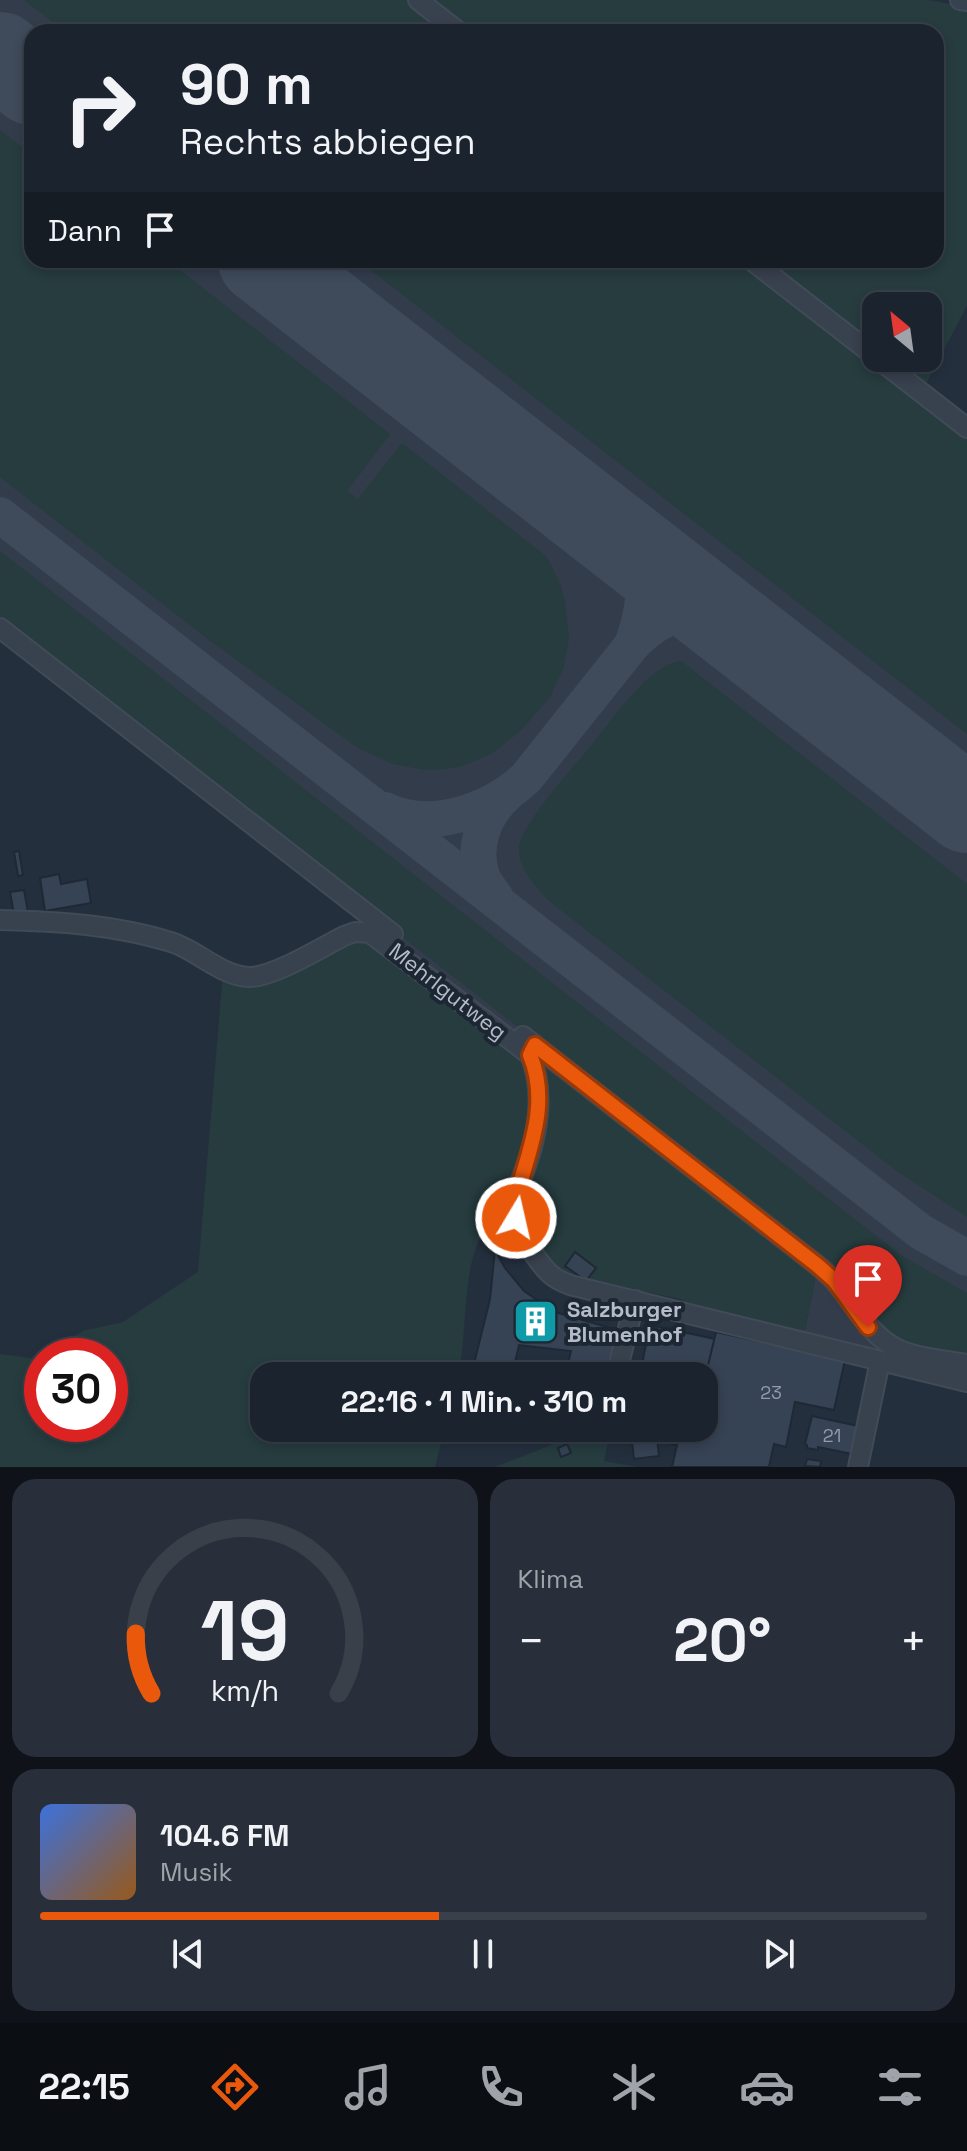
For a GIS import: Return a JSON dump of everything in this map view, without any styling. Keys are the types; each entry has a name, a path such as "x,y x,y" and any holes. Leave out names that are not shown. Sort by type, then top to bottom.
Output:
{"street":[{"path":"418,0 449,24"},
{"path":"960,0 967,1"},
{"path":"761,268 862,346"},
{"path":"895,372 967,428"},
{"path":"0,628 532,1050 817,1265 834,1280 868,1327 881,1339 906,1352 967,1364"},
{"name":"Mehrlgutweg","path":"0,920 45,921 145,935 175,943 226,970 247,977 271,973 355,932 370,933 532,1050"},
{"path":"532,1050 537,1077 537,1126 513,1209 533,1252 550,1275 560,1281 967,1382"},
{"path":"620,1362 635,1300"},
{"path":"858,1467 880,1361"}],"shaded area":[{"path":"0,0 425,0 456,24 24,24 24,268 768,268 862,341 862,372 902,372 967,423 967,1372 804,1335 816,1274 0,634"}],"green space":[{"path":"24,0 410,0 441,24 56,24"},
{"path":"427,0 928,0 967,7 967,306 942,354 942,292 862,292 862,337 772,268 944,268 944,24 458,24"},
{"path":"0,130 24,149 24,268 177,268 390,434 347,491 358,499 402,443 547,557 565,602 569,638 563,669 550,697 521,730 493,753 447,769 426,770 393,764 358,748 209,640 0,477"},
{"path":"368,268 754,268 862,352 862,372 888,372 967,434 967,734"},
{"path":"906,372 932,372 925,386"},
{"path":"0,551 862,1225 904,1257 967,1293 967,1361 895,1343 815,1258 0,624"},
{"path":"681,661 967,884 967,1217 897,1171 549,901 523,867 520,843 542,805 641,686 662,668"},
{"path":"355,934 535,1053 816,1274 804,1335 688,1305 680,1299 647,1292 629,1293 564,1277 552,1269 521,1219 497,1218 484,1232 472,1263 461,1362 250,1362 250,1442 441,1442 435,1467 0,1467 0,1354 24,1357 24,1442 128,1442 128,1338 70,1338 83,1331 123,1322 198,1272 223,972 237,979"},
{"path":"558,1442 608,1442 604,1461 637,1467 495,1467"}],"building":[{"path":"19,851 23,875 18,876 14,852"},
{"path":"59,874 61,884 87,879 91,903 45,911 40,878"},
{"path":"24,890 28,912 14,914 10,892"},
{"name":"Salzburger Blumenhof","path":"495,1250 524,1291 555,1312 621,1331 614,1362 568,1362 571,1351 519,1345 515,1362 474,1362 490,1299"},
{"path":"575,1252 596,1268 586,1281 565,1266"},
{"path":"650,1325 715,1339 710,1362 642,1362"},
{"path":"716,1332 845,1360 834,1410 795,1402 786,1447 774,1444 769,1467 672,1467 677,1445 671,1442 718,1442 718,1362 709,1362"},
{"path":"812,1416 858,1426 852,1454 818,1447 818,1450 807,1448 805,1444"},
{"path":"632,1442 657,1442 659,1456 634,1459"},
{"path":"567,1444 571,1453 561,1457 558,1448"},
{"path":"807,1459 821,1461 820,1467 805,1466"}],"taxiway":[{"path":"0,515 921,1232 967,1258"},
{"path":"617,536 636,562 643,587 641,613 632,645"},
{"path":"385,810 421,819 440,818 459,815 495,800 526,778 643,635 672,617 693,614 720,616"},
{"path":"496,898 482,876 479,842 486,821 507,794"}],"runway":[{"path":"0,56 24,75"},
{"path":"272,268 967,809"}],"place":[{"name":"Salzburger Blumenhof","path":"536,1322"}],"route":[{"path":"516,1218 513,1209 517,1190 537,1126 537,1077 530,1055 535,1045 817,1265 834,1280 868,1327"}]}
